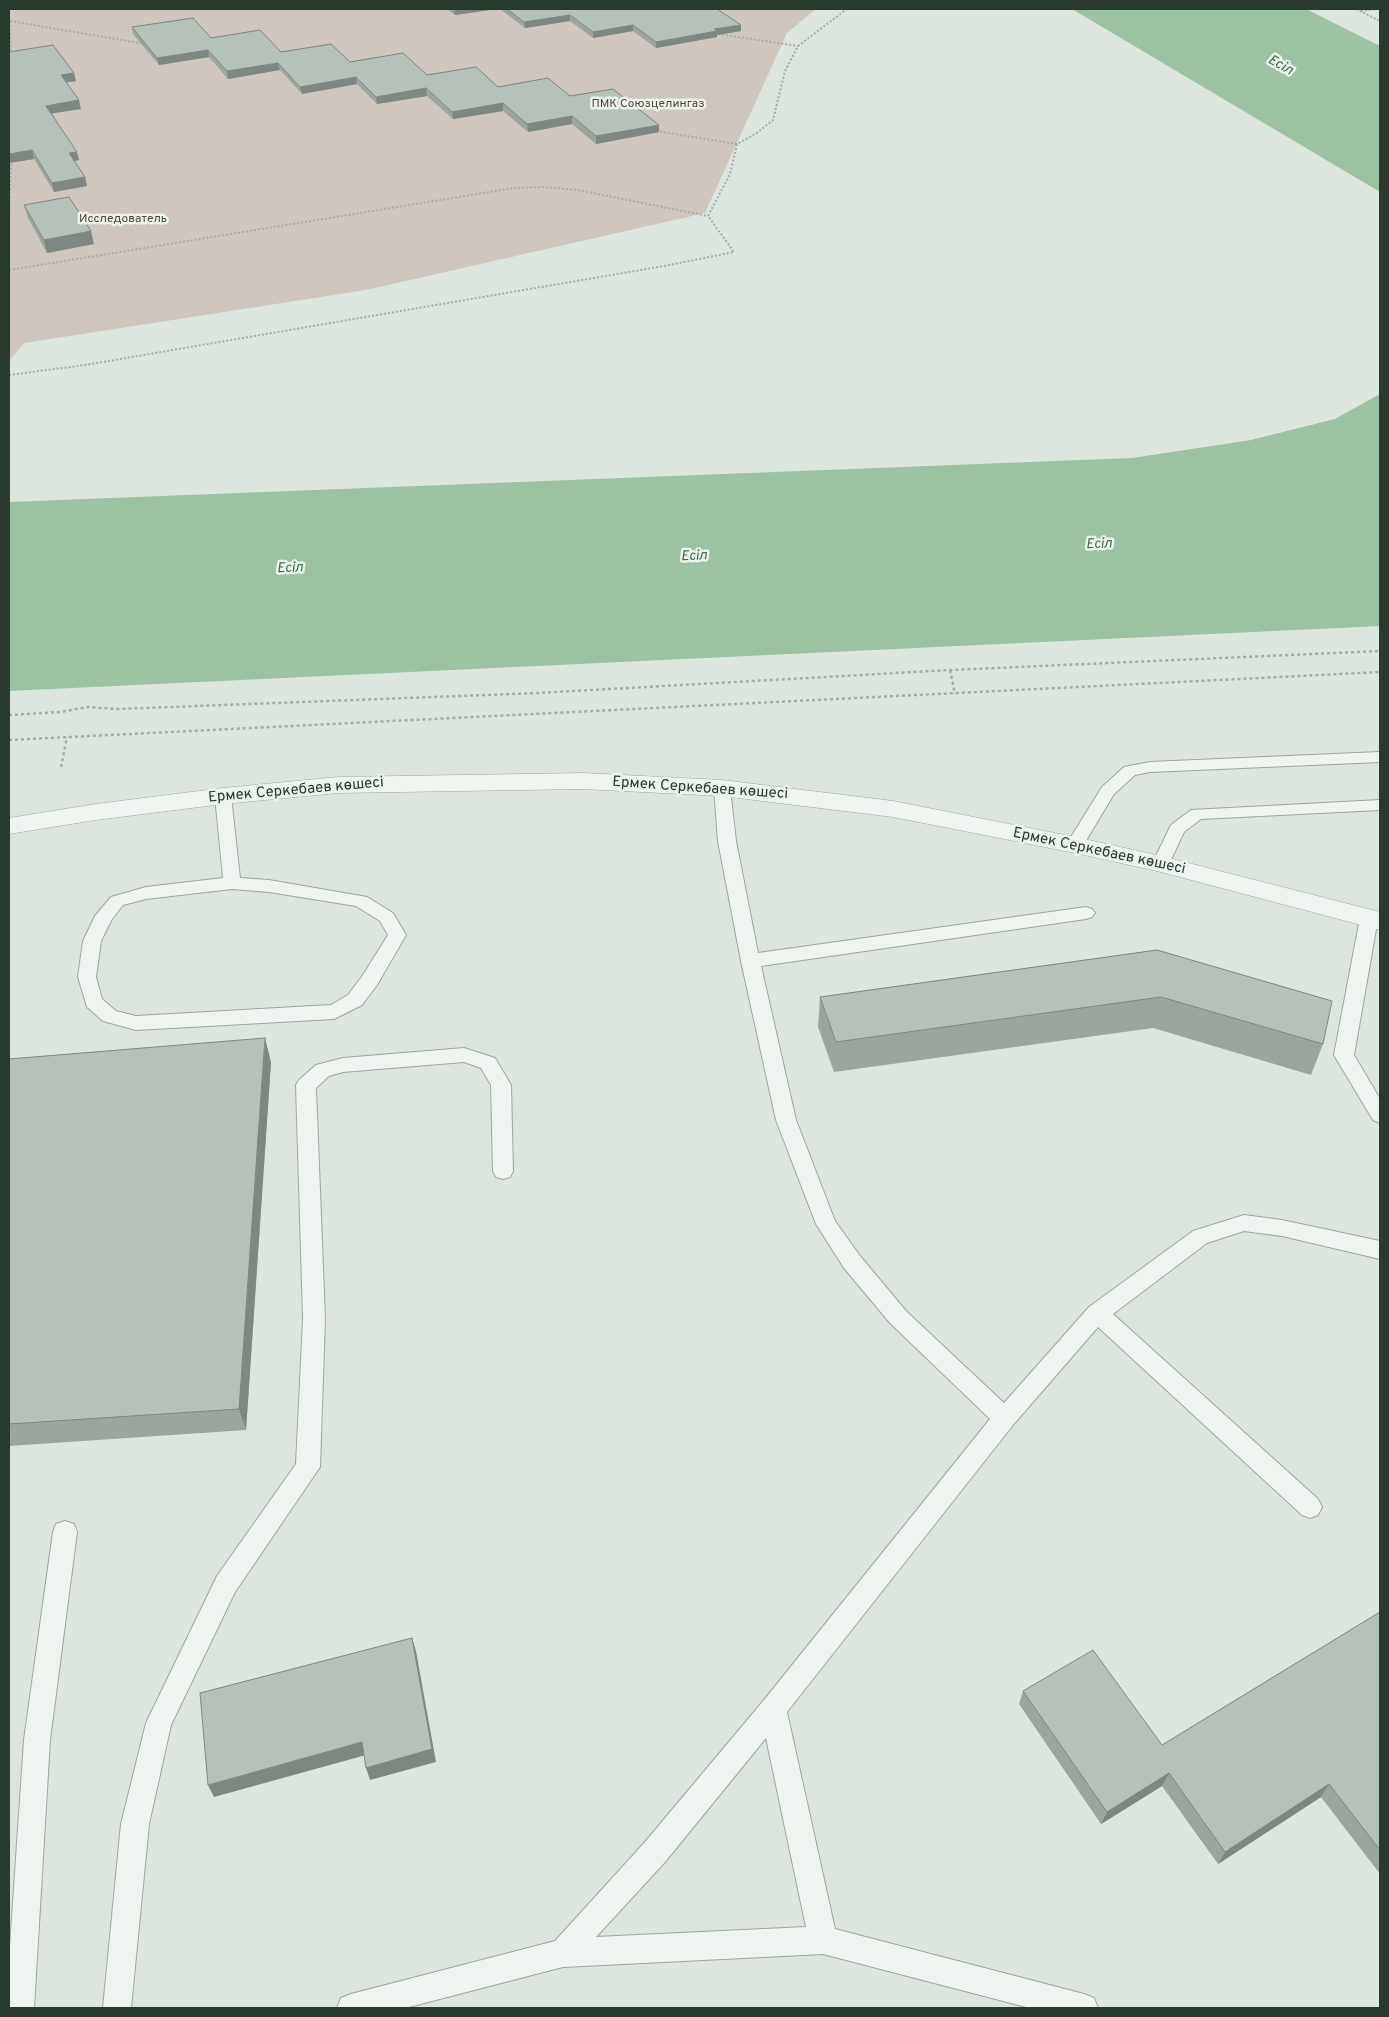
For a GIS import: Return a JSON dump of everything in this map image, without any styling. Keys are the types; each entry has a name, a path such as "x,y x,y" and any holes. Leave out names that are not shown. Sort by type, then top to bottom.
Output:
{"street":[{"name":"Ермек Серкебаев көшесі","path":"9,826 96,812 223,796 338,785 583,782 722,788 893,809 1075,845 1161,864 1374,920"}],"lane":[{"path":"1075,845 1108,791 1130,771 1150,768 1380,757"},
{"path":"722,788 727,841 736,900 786,1120 826,1224 852,1262 898,1317 1005,1418"},
{"path":"223,796 232,883"},
{"path":"1161,864 1177,829 1197,814 1380,805"},
{"path":"232,883 270,886 361,901 387,917 397,935 370,980 355,1000 334,1012 136,1023 110,1016 94,1002 87,977 92,941 104,916 117,901 146,892 232,883"},
{"path":"750,961 1086,913"},
{"path":"1374,920 1344,1055 1380,1115"},
{"path":"117,2008 135,1824 159,1723 226,1584 308,1467 314,1319 306,1085 323,1070 343,1065 464,1056 488,1063 501,1085 503,1170"},
{"path":"563,1952 655,1852 773,1709 1005,1418 1097,1312 1200,1238 1244,1223 1282,1228 1380,1250"},
{"path":"1097,1312 1310,1507"},
{"path":"20,2008 37,1740 65,1532"},
{"path":"773,1709 823,1940"},
{"path":"351,2008 563,1952 823,1940 1084,2008"}],"path":[{"path":"9,9 11,63"},
{"path":"649,129 737,144 757,133 773,120 785,71 798,46 847,9"},
{"path":"1356,9 1380,21"},
{"path":"1360,11 1376,9"},
{"path":"10,21 148,45"},
{"path":"711,32 798,46"},
{"path":"708,216 730,174 737,144"},
{"path":"9,222 12,156"},
{"path":"9,270 514,188 543,187 578,190 708,216 734,252 664,266 85,365 9,374"},
{"path":"9,714 60,712 88,707 118,709 538,693 950,670 1380,650"},
{"path":"950,670 955,694"},
{"path":"9,740 1380,672"},
{"path":"61,767 67,737"}],"green space":[{"path":"9,9 816,9 787,33 705,213 366,290 24,343 9,361"}],"water":[{"name":"Есіл","path":"1072,9 1306,9 1380,46 1380,192"},
{"name":"Есіл","path":"1380,394 1380,626 9,691 9,502 1132,458 1251,440 1335,419"}],"building":[{"path":"507,9 717,9 741,25 656,42 633,25 593,32 570,15 524,22"},
{"path":"193,18 211,38 260,30 281,52 331,44 350,62 403,53 427,75 476,67 498,87 548,78 570,96 613,89 659,125 596,136 572,116 527,124 503,103 452,112 426,88 376,97 356,77 300,87 278,63 227,71 208,50 157,58 132,27"},
{"path":"53,45 74,73 61,75 79,100 46,106 77,152 69,153 85,177 52,183 32,150 9,154 9,52"},
{"path":"69,197 91,231 44,240 24,205"},
{"path":"1157,950 1332,1001 1323,1044 1161,997 836,1042 820,997"},
{"path":"265,1038 239,1409 9,1424 9,1059"},
{"path":"1380,1612 1380,1850 1329,1784 1225,1852 1169,1773 1107,1812 1023,1691 1093,1650 1162,1745"},
{"path":"412,1638 432,1749 366,1768 362,1742 208,1785 200,1693"}],"park label":[{"name":"ПМК Союзцелингаз","path":"648,105"},
{"name":"Исследователь","path":"123,220"}]}
